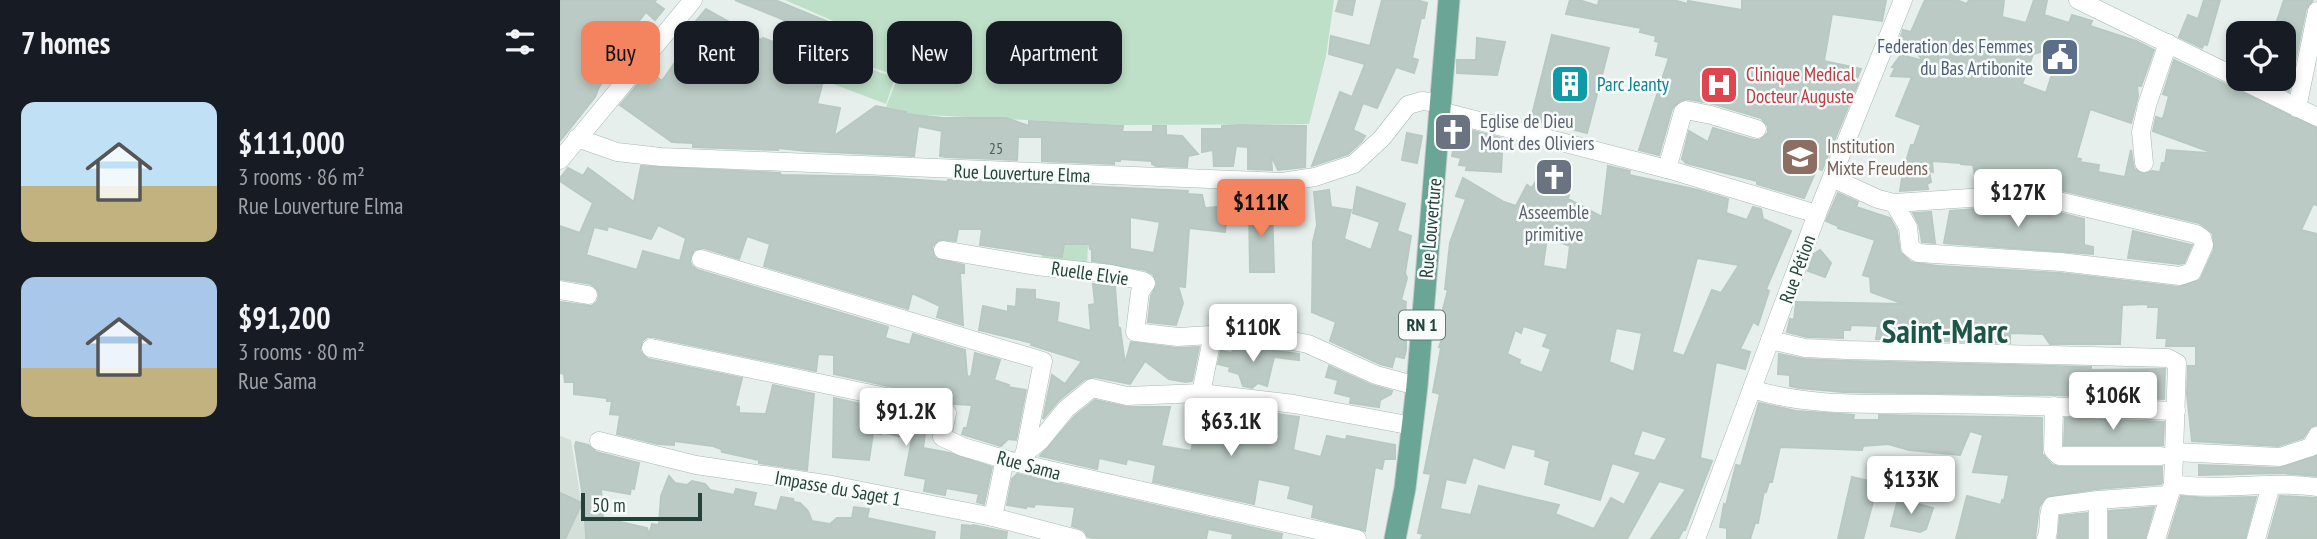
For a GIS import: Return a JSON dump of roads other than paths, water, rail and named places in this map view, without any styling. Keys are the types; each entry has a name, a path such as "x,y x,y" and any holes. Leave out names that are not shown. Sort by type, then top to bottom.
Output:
{"main road":[{"name":"Rue Louverture","path":"1395,539 1413,426 1448,110 1449,0"}],"street":[{"path":"562,155 693,0"},
{"name":"Rue Pétion","path":"1696,539 1817,214 1903,0"},
{"path":"2078,0 2226,72"},
{"path":"2297,108 2317,11"},
{"path":"2144,163 2141,132 2158,68 2168,43"},
{"path":"2264,91 2317,117"},
{"name":"Rue Louverture Elma","path":"577,138 617,152 661,157 1282,182 1315,177 1354,163 1382,138 1408,106 1422,101 1448,110"},
{"path":"1448,110 1667,169 1817,214"},
{"path":"1667,169 1683,112 1686,110 1757,129"},
{"path":"1832,178 1878,199 1894,203 1979,196 2046,198 2196,234 2202,238 2204,245 2192,272 2186,276 2060,262 1918,253 1910,247 1908,227 1894,203"},
{"name":"Ruelle Elvie","path":"943,250 1143,281 1146,283 1140,292 1135,332 1178,337 1213,334 1282,339 1308,344 1376,375 1417,386"},
{"path":"701,259 1043,361 1016,458 993,517"},
{"path":"560,290 588,295"},
{"path":"1201,393 1213,334"},
{"path":"1770,340 1805,348 2164,357 2172,360 2177,363 2176,411 2167,454 2171,490 2156,539"},
{"name":"Rue Sama","path":"650,348 891,398 947,413 942,437 963,447 1357,539"},
{"path":"1016,458 1040,441 1066,409 1092,388 1128,396 1201,393 1293,404 1413,426"},
{"path":"1752,389 1771,396 1812,402 2176,411"},
{"path":"2054,406 2053,450 2059,456 2167,454 2280,457 2291,456 2311,447 2317,436"},
{"name":"Impasse du Saget 1","path":"599,441 696,465 832,485 993,517 1077,539"},
{"path":"2046,539 2052,506 2171,490 2298,484 2317,487"},
{"path":"2256,539 2271,485"},
{"path":"2098,500 2098,539"}],"place":[{"name":"Federation des Femmes du Bas Artibonite","path":"2060,57"},
{"name":"Parc Jeanty","path":"1570,84"},
{"name":"Clinique Medical Docteur Auguste","path":"1719,85"},
{"name":"Eglise de Dieu Mont des Oliviers","path":"1453,132"},
{"name":"Institution Mixte Freudens","path":"1800,157"},
{"name":"Asseemble primitive","path":"1554,177"}],"district":[{"name":"Saint-Marc","path":"1945,331"}]}
